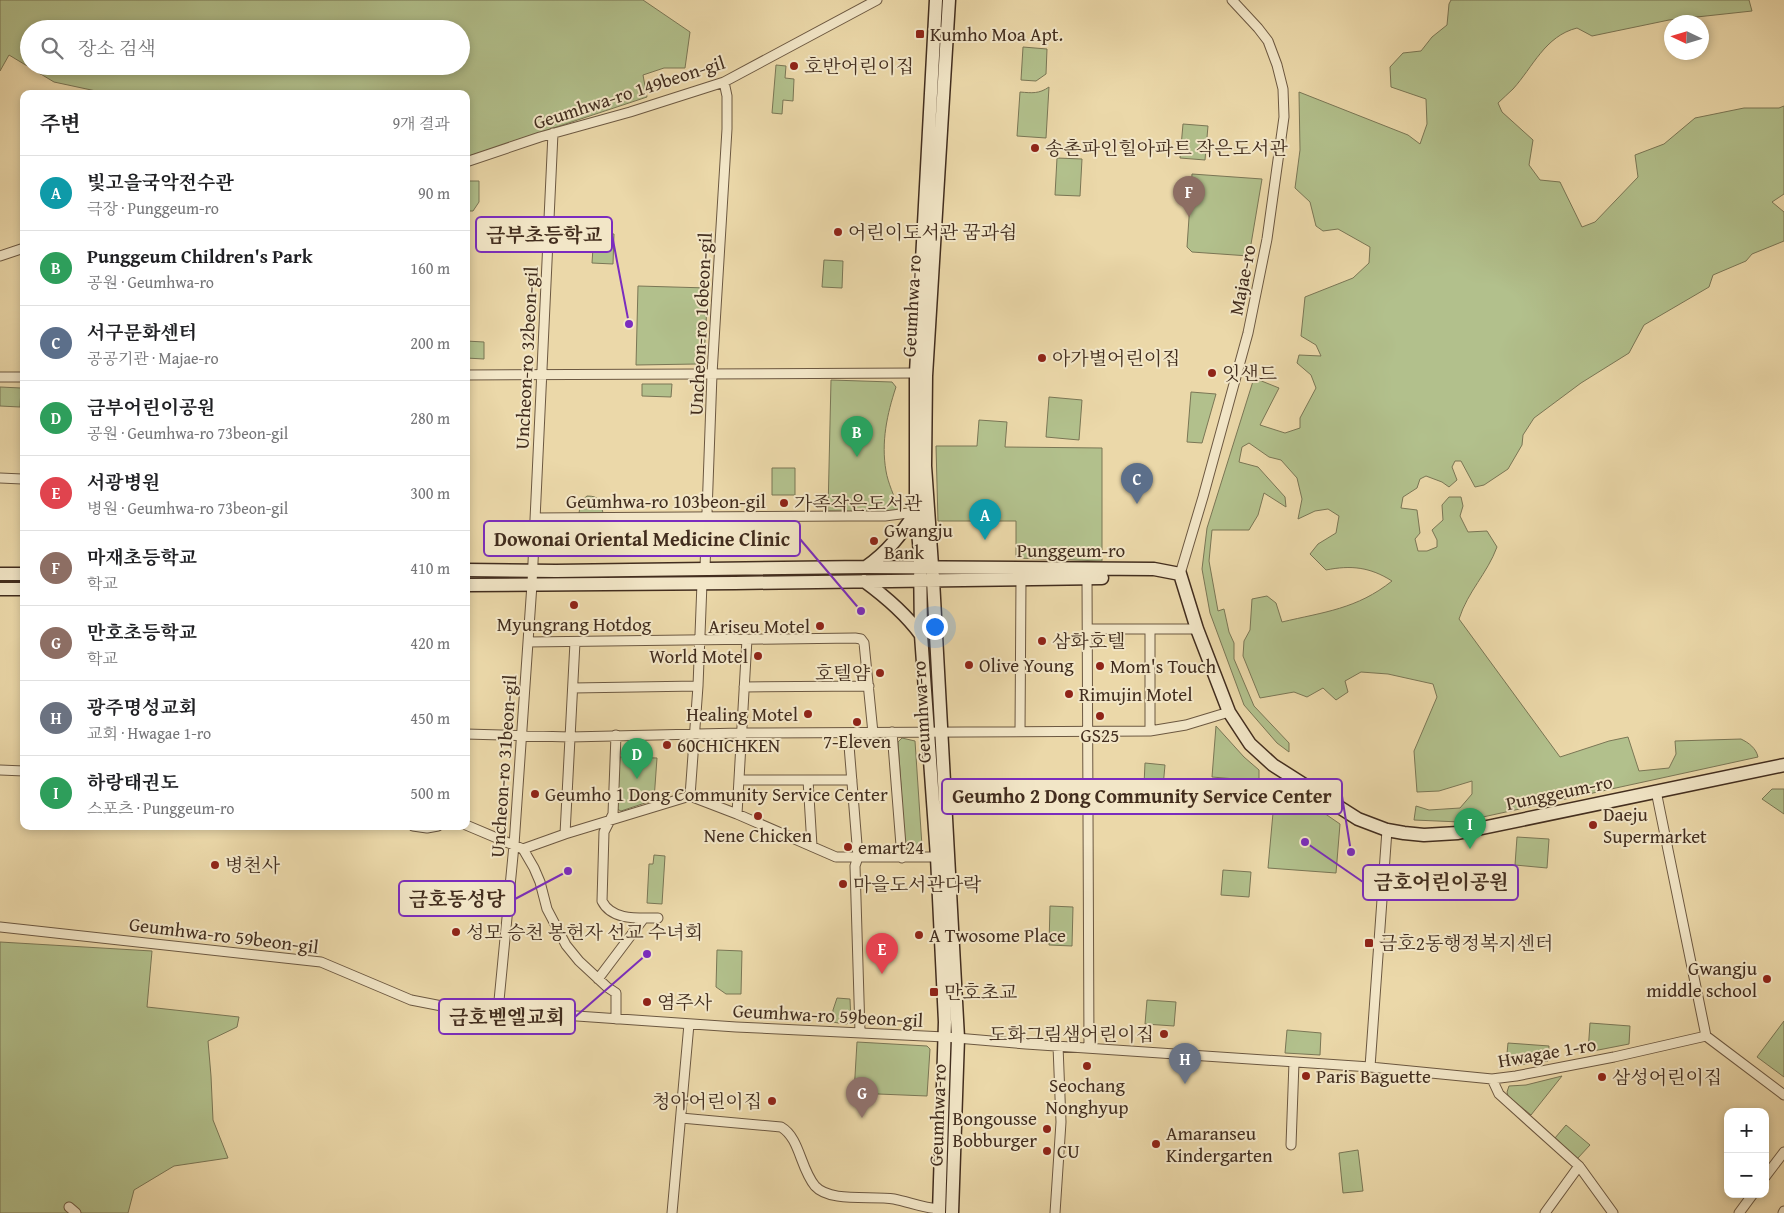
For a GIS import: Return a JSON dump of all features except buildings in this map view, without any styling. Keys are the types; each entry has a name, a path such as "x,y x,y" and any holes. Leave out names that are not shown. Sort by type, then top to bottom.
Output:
{"main road":[{"name":"Geumhwa-ro","path":"936,0 916,373 916,512 926,574 941,731 952,1037 952,1213"},
{"name":"Geumhwa-ro","path":"939,1211 952,1037 936,857 921,635 926,574 926,376 949,0"},
{"path":"866,567 877,560 896,542 916,512"},
{"path":"470,570 866,567 926,574"},
{"name":"Punggeum-ro","path":"926,574 1154,569 1180,574"},
{"path":"0,574 20,574"},
{"path":"470,585 864,581 926,574"},
{"name":"Punggeum-ro","path":"926,574 1020,579 1155,577 1180,574"},
{"name":"Punggeum-ro","path":"1180,574 1196,629 1229,712 1250,744 1273,765 1358,819 1388,830 1424,835 1458,833 1784,765"},
{"path":"864,581 889,598 910,619 921,635"},
{"path":"0,589 20,589"}],"street":[{"name":"Geumhwa-ro 149beon-gil","path":"470,161 553,133 640,109 724,82 877,0"},
{"name":"Majae-ro","path":"1180,574 1248,333 1267,239 1284,117 1283,89 1268,41 1232,0"},
{"name":"Uncheon-ro 16beon-gil","path":"705,568 712,374 727,129 727,96 724,82"},
{"name":"Uncheon-ro 32beon-gil","path":"532,584 553,133"},
{"path":"0,256 20,249"},
{"path":"470,375 916,373"},
{"path":"0,377 20,377"},
{"path":"0,478 20,479"},
{"name":"Geumhwa-ro 103beon-gil","path":"535,518 885,516 916,512"},
{"path":"1088,578 1089,1048"},
{"path":"1020,579 1020,732"},
{"path":"690,796 698,686 702,583"},
{"name":"Uncheon-ro 31beon-gil","path":"498,1011 518,847 522,736 532,584"},
{"path":"1089,629 1196,629"},
{"path":"1150,629 1150,730"},
{"path":"528,642 861,639 864,642 873,733"},
{"path":"737,814 746,640"},
{"path":"564,834 575,642"},
{"path":"573,688 698,686"},
{"path":"744,687 869,686"},
{"path":"470,734 570,737 741,733 1150,730 1186,725 1229,712"},
{"path":"892,732 902,858"},
{"path":"848,733 858,857 855,866 860,1032"},
{"path":"616,736 613,814 604,832 603,904 606,908 620,916 658,918"},
{"path":"0,770 20,771"},
{"path":"739,780 852,780"},
{"path":"808,780 812,846"},
{"path":"1656,791 1706,1036 1784,1095"},
{"path":"518,847 690,796 737,814 836,857 936,857"},
{"path":"470,827 518,847 534,868 547,909 566,945 579,961 616,993 616,1019"},
{"path":"1370,1067 1388,830"},
{"path":"598,979 644,918"},
{"name":"Geumhwa-ro 59beon-gil","path":"0,927 321,962 411,1000 447,1008 689,1024 952,1037"},
{"path":"672,1213 689,1024"},
{"name":"Hwagae 1-ro","path":"952,1037 1370,1067 1492,1078 1516,1076 1614,1057 1706,1036"},
{"path":"1055,1213 1060,1122 1058,1046"},
{"path":"1291,1145 1294,1062"},
{"path":"1492,1078 1499,1094 1580,1166 1613,1213"},
{"path":"681,1118 781,1127 792,1136 804,1168 820,1190 833,1195 893,1199 939,1211"},
{"path":"1769,1172 1784,1152"},
{"path":"1545,1213 1580,1166"},
{"path":"1738,1213 1750,1198"}],"green space":[{"path":"0,0 643,0 690,32 685,68 664,68 643,75 647,97 470,156 470,90 91,90 54,82 42,75 470,75 470,20 20,20 20,62 9,55 0,71"},
{"path":"1451,0 1749,0 1752,11 1709,16 1664,15 1664,21 1592,36 1577,28 1566,32 1556,38 1540,53 1513,89 1498,103 1502,112 1533,140 1529,165 1540,180 1560,182 1582,227 1595,222 1638,177 1635,155 1664,144 1695,118 1744,108 1779,108 1784,106 1784,194 1772,202 1784,212 1784,241 1752,254 1746,261 1713,275 1709,287 1644,325 1629,353 1581,383 1534,418 1523,435 1522,445 1508,469 1484,485 1475,487 1461,461 1455,461 1452,467 1457,480 1449,487 1426,476 1420,479 1417,488 1403,497 1401,508 1417,510 1420,533 1415,539 1418,551 1427,551 1437,547 1437,540 1432,530 1443,520 1442,505 1449,497 1461,497 1463,506 1460,516 1468,532 1487,531 1497,547 1488,566 1467,600 1459,619 1560,757 1609,741 1628,737 1639,771 1669,768 1676,754 1675,741 1741,739 1752,746 1758,757 1460,822 1414,820 1416,806 1429,810 1460,808 1472,794 1472,781 1439,791 1417,792 1414,751 1437,697 1433,684 1388,674 1361,672 1345,681 1348,692 1336,700 1323,688 1307,697 1294,692 1260,698 1243,656 1244,641 1250,630 1252,599 1267,596 1276,603 1282,622 1353,604 1392,581 1384,576 1360,568 1326,570 1310,554 1318,544 1336,533 1339,516 1328,509 1315,511 1298,519 1302,499 1297,478 1281,460 1269,457 1249,443 1242,447 1239,462 1258,467 1285,497 1286,507 1264,493 1258,515 1249,530 1212,530 1209,561 1218,611 1224,609 1229,632 1234,643 1234,659 1254,706 1289,743 1289,752 1277,743 1244,705 1210,613 1202,569 1207,528 1254,378 1279,388 1260,425 1285,433 1300,428 1300,418 1316,388 1311,375 1297,363 1299,355 1321,356 1316,345 1301,336 1305,297 1353,278 1369,263 1370,247 1338,229 1323,231 1316,226 1310,202 1295,188 1300,150 1299,92 1408,135 1420,144 1427,124 1426,99 1391,87 1390,67 1403,53 1421,51 1432,37 1447,25"},
{"path":"1023,47 1047,49 1046,74 1036,81 1021,80"},
{"path":"776,65 786,66 785,78 794,79 793,101 783,100 782,114 772,113"},
{"path":"1049,87 1046,138 1017,136 1020,92 1035,93"},
{"path":"1183,124 1208,126 1205,160 1180,158"},
{"path":"1057,158 1082,159 1080,196 1055,195"},
{"path":"1192,174 1262,179 1249,256 1192,252 1187,247"},
{"path":"470,181 479,181 479,202 473,211 470,211"},
{"path":"594,233 614,234 613,264 592,263"},
{"path":"824,260 843,261 842,288 822,287"},
{"path":"638,286 708,288 704,359 697,364 636,365"},
{"path":"470,341 484,342 484,359 470,358"},
{"path":"831,380 892,382 896,387 890,407 884,449 887,476 899,508 896,512 828,511"},
{"path":"642,384 672,384 671,397 642,396"},
{"path":"0,387 20,388 20,407 0,406"},
{"path":"1191,392 1216,394 1202,443 1187,442"},
{"path":"1049,397 1082,400 1079,440 1046,437"},
{"path":"979,420 1007,422 1005,447 1102,448 1102,561 1016,558 1016,521 938,521 936,446 977,446"},
{"path":"772,468 795,468 795,495 772,495"},
{"path":"587,496 595,497 599,500 603,513 579,513 581,501"},
{"path":"1216,726 1244,757 1259,770 1259,781 1212,777"},
{"path":"902,738 915,741 922,846 920,849 908,849 905,846 898,742"},
{"path":"620,757 657,758 654,800 621,811 617,809"},
{"path":"1145,763 1165,765 1163,787 1144,785"},
{"path":"1276,780 1340,824 1336,873 1268,868"},
{"path":"1772,789 1784,789 1784,814 1762,799"},
{"path":"1517,837 1549,839 1547,868 1515,865"},
{"path":"654,855 665,856 662,904 647,903 649,864 653,864"},
{"path":"1223,870 1251,872 1249,897 1221,895"},
{"path":"1050,906 1073,907 1072,946 1049,945"},
{"path":"0,942 152,951 147,1007 239,1017 237,1027 208,1041 213,1120 228,1158 174,1166 134,1190 128,1213 0,1213"},
{"path":"717,950 742,951 741,994 726,994 716,987"},
{"path":"837,998 850,999 851,1022 846,1024 832,1022"},
{"path":"1147,1000 1176,1002 1174,1026 1145,1024"},
{"path":"1784,1021 1784,1077 1757,1057"},
{"path":"1590,1023 1630,1026 1629,1044 1588,1052"},
{"path":"1287,1030 1321,1033 1320,1055 1285,1053"},
{"path":"857,1042 927,1046 930,1049 927,1096 854,1093"},
{"path":"1508,1043 1549,1046 1548,1061 1518,1065 1506,1064"},
{"path":"1562,1076 1531,1115 1508,1096 1509,1086 1526,1085"},
{"path":"1566,1125 1590,1145 1577,1159 1555,1138"},
{"path":"1358,1150 1363,1191 1343,1193 1339,1153"}],"place":[{"name":"Kumho Moa Apt.","path":"920,34"},
{"name":"호반어린이집","path":"794,66"},
{"name":"송촌파인힐아파트 작은도서관","path":"1035,148"},
{"name":"마재초등학교","path":"1189,217"},
{"name":"어린이도서관 꿈과쉼","path":"838,232"},
{"name":"금부초등학교","path":"629,324"},
{"name":"아가별어린이집","path":"1042,358"},
{"name":"잇샌드","path":"1212,373"},
{"name":"Punggeum Children's Park","path":"857,457"},
{"name":"가족작은도서관","path":"784,503"},
{"name":"서구문화센터","path":"1137,504"},
{"name":"빛고을국악전수관","path":"985,540"},
{"name":"Gwangju Bank","path":"874,541"},
{"name":"Myungrang Hotdog","path":"574,605"},
{"name":"Dowonai Oriental Medicine Clinic","path":"861,611"},
{"name":"Ariseu Motel","path":"820,626"},
{"name":"삼화호텔","path":"1042,641"},
{"name":"World Motel","path":"758,656"},
{"name":"Olive Young","path":"969,665"},
{"name":"Mom's Touch","path":"1100,666"},
{"name":"호텔얌","path":"880,673"},
{"name":"Rimujin Motel","path":"1069,694"},
{"name":"Healing Motel","path":"808,714"},
{"name":"GS25","path":"1100,716"},
{"name":"7-Eleven","path":"857,722"},
{"name":"60CHICHKEN","path":"667,745"},
{"name":"금부어린이공원","path":"637,779"},
{"name":"Geumho 1 Dong Community Service Center","path":"535,794"},
{"name":"Nene Chicken","path":"758,816"},
{"name":"Daeju Supermarket","path":"1593,825"},
{"name":"금호어린이공원","path":"1305,842"},
{"name":"emart24","path":"848,847"},
{"name":"하랑태권도","path":"1470,849"},
{"name":"Geumho 2 Dong Community Service Center","path":"1351,852"},
{"name":"병천사","path":"215,865"},
{"name":"금호동성당","path":"568,871"},
{"name":"마을도서관다락","path":"843,884"},
{"name":"성모 승천 봉헌자 선교 수녀회","path":"456,932"},
{"name":"A Twosome Place","path":"919,935"},
{"name":"금호2동행정복지센터","path":"1369,943"},
{"name":"금호벧엘교회","path":"647,954"},
{"name":"서광병원","path":"882,974"},
{"name":"Gwangju middle school","path":"1767,979"},
{"name":"만호초교","path":"934,992"},
{"name":"염주사","path":"647,1002"},
{"name":"도화그림샘어린이집","path":"1164,1034"},
{"name":"Seochang Nonghyup","path":"1087,1066"},
{"name":"Paris Baguette","path":"1306,1076"},
{"name":"삼성어린이집","path":"1602,1077"},
{"name":"광주명성교회","path":"1185,1084"},
{"name":"청아어린이집","path":"772,1101"},
{"name":"만호초등학교","path":"862,1118"},
{"name":"Bongousse Bobburger","path":"1047,1129"},
{"name":"Amaranseu Kindergarten","path":"1156,1144"},
{"name":"CU","path":"1047,1151"}]}
